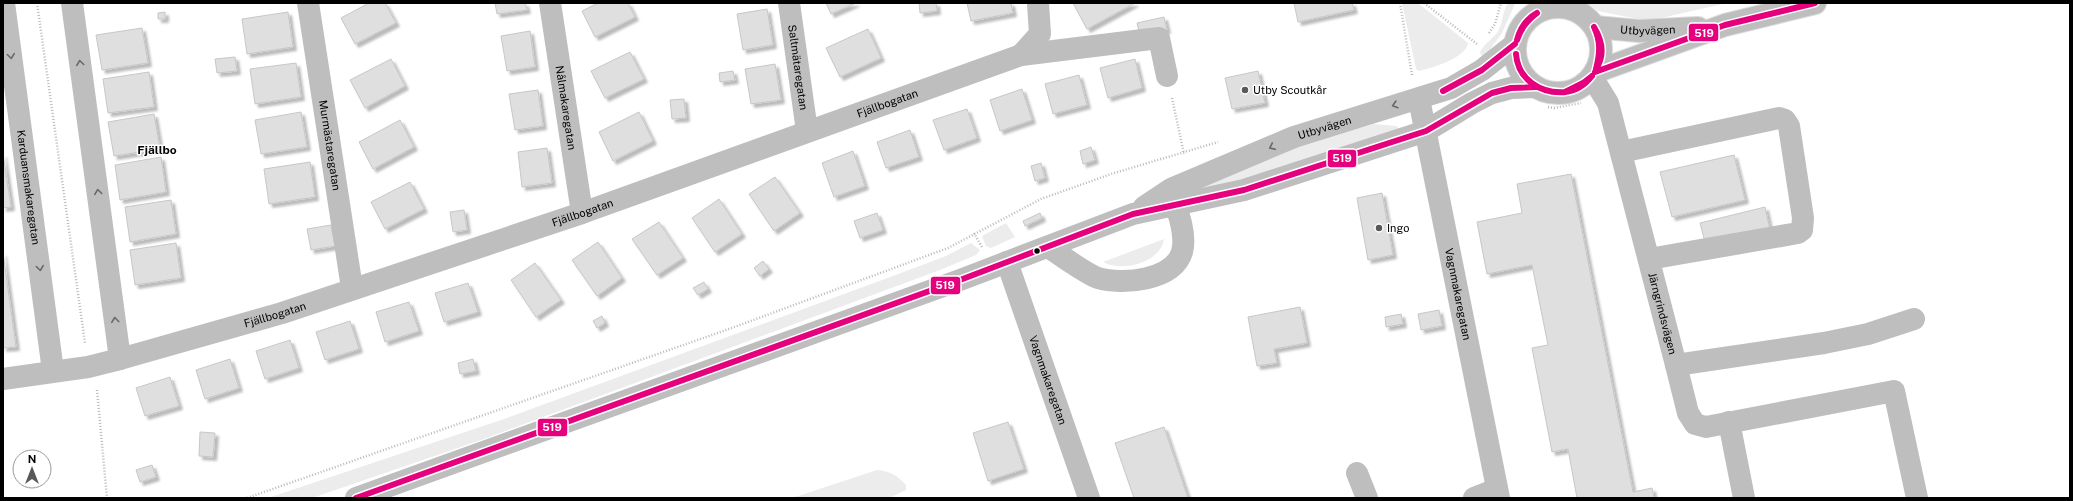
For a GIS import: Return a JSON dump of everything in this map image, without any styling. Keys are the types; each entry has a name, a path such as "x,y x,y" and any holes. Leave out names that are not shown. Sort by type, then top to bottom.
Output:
{"street":[{"name":"Karduansmakaregatan","path":"4,3 54,371"},
{"path":"72,3 120,359"},
{"name":"Murmästaregatan","path":"308,3 352,288"},
{"name":"Nålmakaregatan","path":"550,3 582,213"},
{"name":"Saltmätaregatan","path":"789,3 807,131"},
{"path":"1021,55 1040,34 1038,3"},
{"name":"Utbyvägen","path":"1173,197 1244,190 1426,131 1472,103 1492,93 1511,88 1536,87 1561,93 1578,88 1594,74 1725,25 1814,3"},
{"name":"Utbyvägen","path":"356,498 1048,247 1173,197 1294,137 1416,89 1450,88 1482,70 1515,44 1531,9 1561,5 1577,11 1595,27 1639,31 1725,25"},
{"path":"1594,74 1600,59 1601,46 1595,27"},
{"name":"Fjällbogatan","path":"3,379 91,366 282,313 352,288 582,213 1021,55 1159,38 1167,76"},
{"path":"1515,44 1516,60 1519,68 1529,82 1536,87"},
{"name":"Järngrindsvägen","path":"1594,74 1608,103 1676,365 1824,343 1868,334 1914,319"},
{"name":"Vagnmakaregatan","path":"1416,89 1426,131 1498,494 1474,498"},
{"path":"1621,152 1779,118 1785,120 1789,126 1804,218 1802,230 1798,233 1649,259"},
{"path":"1048,247 1097,278 1126,280 1148,279 1163,271 1175,262 1182,252 1183,236 1173,197"},
{"name":"Vagnmakaregatan","path":"1007,262 1089,498"},
{"path":"1676,365 1688,413 1695,424 1706,427 1894,391 1917,498"},
{"path":"1729,422 1744,498"},
{"path":"1357,473 1367,498"}],"path":[{"path":"37,3 91,366 107,498"},
{"path":"1400,3 1416,89"},
{"path":"1424,3 1479,46"},
{"path":"1487,37 1495,24 1501,3"},
{"path":"1475,50 1483,41"},
{"path":"247,498 729,329 948,248 1041,199 1111,174 1221,141"}],"shaded area":[{"path":"1402,3 1418,3 1468,43 1466,48 1448,62 1419,71 1416,69"},
{"path":"1508,3 1515,4 1502,33 1486,55 1482,57 1480,52 1497,33"},
{"path":"1587,3 1727,3 1648,21 1598,11"},
{"path":"1374,124 1397,126 1399,130 1397,132 1204,191 1201,183 1282,150"},
{"path":"1006,223 1015,237 991,248 986,246 982,236"},
{"path":"1164,239 1156,254 1140,263 1130,266 1121,266 1103,262"},
{"path":"971,243 980,250 976,255 940,270 484,439 312,498 268,498 504,419 893,276 946,256"},
{"path":"877,470 890,473 900,479 906,485 906,490 889,498 792,498"}],"building":[{"path":"369,3 385,3 396,23 355,44 341,18"},
{"path":"495,3 525,3 527,10 497,14"},
{"path":"598,3 628,3 635,17 595,37 582,11"},
{"path":"826,3 856,3 831,14"},
{"path":"919,3 936,3 937,11 920,13"},
{"path":"967,3 1011,3 1013,13 971,21"},
{"path":"1073,3 1135,3 1087,29"},
{"path":"1294,3 1352,3 1354,10 1298,22"},
{"path":"767,9 773,45 743,50 737,14"},
{"path":"165,12 165,19 158,19 158,13"},
{"path":"288,12 293,47 247,54 242,19"},
{"path":"1164,17 1167,30 1140,36 1137,23"},
{"path":"142,28 148,63 102,70 96,35"},
{"path":"868,29 881,58 840,77 826,48"},
{"path":"530,31 535,67 507,71 501,36"},
{"path":"630,52 644,79 605,98 591,71"},
{"path":"235,57 237,71 217,73 215,59"},
{"path":"391,59 405,86 365,108 350,80"},
{"path":"1135,59 1142,88 1108,98 1100,68"},
{"path":"296,63 301,97 255,104 250,69"},
{"path":"775,64 781,100 751,104 745,69"},
{"path":"733,71 735,80 720,82 719,73"},
{"name":"Utby Scoutkår","path":"1258,71 1265,103 1232,109 1225,78"},
{"path":"149,72 154,107 108,113 103,79"},
{"path":"1079,75 1087,105 1053,114 1045,84"},
{"path":"1022,89 1032,120 1000,131 990,100"},
{"path":"538,90 543,126 515,130 509,94"},
{"path":"684,99 686,118 672,119 670,100"},
{"path":"967,109 977,138 944,150 933,120"},
{"path":"301,112 307,147 261,154 255,120"},
{"path":"639,112 653,141 613,161 599,132"},
{"path":"154,114 160,149 114,156 108,122"},
{"path":"400,120 414,147 373,169 359,142"},
{"path":"910,130 919,157 886,168 877,142"},
{"path":"1091,147 1095,160 1083,164 1080,151"},
{"path":"547,148 552,183 522,187 518,152"},
{"path":"853,151 865,186 834,197 822,163"},
{"path":"3,154 11,207 3,208"},
{"path":"1734,155 1745,200 1672,217 1660,172"},
{"path":"161,157 166,192 120,200 115,165"},
{"path":"310,162 315,197 269,204 264,169"},
{"path":"1041,163 1045,178 1035,181 1031,166"},
{"path":"1571,174 1633,492 1652,488 1654,498 1577,498 1568,449 1552,452 1532,348 1548,345 1532,265 1487,274 1477,222 1522,213 1517,184"},
{"path":"775,177 800,213 774,231 749,194"},
{"path":"410,182 424,209 385,229 371,202"},
{"path":"1382,193 1393,255 1368,260 1357,198"},
{"path":"719,199 742,234 715,252 692,218"},
{"path":"171,200 176,234 130,242 125,207"},
{"path":"1765,207 1770,230 1706,246 1700,223"},
{"path":"464,210 467,230 453,232 450,212"},
{"path":"877,213 883,230 860,238 854,221"},
{"path":"1040,213 1042,218 1025,226 1023,221"},
{"path":"659,222 683,258 657,275 632,239"},
{"path":"331,225 335,246 311,250 307,229"},
{"path":"598,242 622,278 597,296 572,260"},
{"path":"176,243 181,278 135,285 130,250"},
{"path":"3,253 16,347 3,348"},
{"path":"763,261 769,269 760,276 754,268"},
{"path":"535,263 561,300 536,317 511,280"},
{"path":"704,282 708,289 698,295 693,288"},
{"path":"468,283 478,312 444,322 435,293"},
{"path":"409,302 419,331 385,342 376,312"},
{"path":"1300,307 1307,343 1274,349 1277,363 1257,366 1248,317"},
{"path":"1439,310 1442,326 1421,330 1418,314"},
{"path":"1401,314 1403,324 1386,327 1385,317"},
{"path":"602,316 605,323 597,328 593,321"},
{"path":"350,321 359,349 325,360 316,332"},
{"path":"290,340 299,368 265,379 256,351"},
{"path":"230,359 239,388 205,399 196,370"},
{"path":"473,359 476,371 460,374 458,363"},
{"path":"170,377 179,406 145,416 136,388"},
{"path":"1008,422 1024,469 988,481 973,433"},
{"path":"1164,427 1188,498 1134,498 1115,443"},
{"path":"200,432 215,433 213,457 199,456"},
{"path":"152,465 156,477 140,482 136,470"}],"transit line":[{"name":"519","path":"1595,72 1725,25 1815,3"},
{"name":"519","path":"1517,40 1524,24 1537,13"},
{"name":"519","path":"1517,40 1525,25 1537,13"},
{"name":"519","path":"1594,27 1601,42 1601,58 1596,69"},
{"name":"519","path":"1594,27 1598,38 1599,48 1596,69"},
{"name":"519","path":"1443,91 1482,70 1515,44"},
{"name":"519","path":"1516,54 1521,71 1532,84 1548,91 1565,92"},
{"name":"519","path":"1565,92 1583,83 1592,76"},
{"name":"519","path":"1565,92 1580,87 1592,76"},
{"name":"519","path":"356,498 960,280 1133,214 1244,190 1426,131 1492,93 1511,88 1536,87"}],"place":[{"name":"Utby Scoutkår","path":"1245,90"},
{"name":"Ingo","path":"1379,228"}],"district":[{"name":"Fjällbo","path":"157,150"}]}
